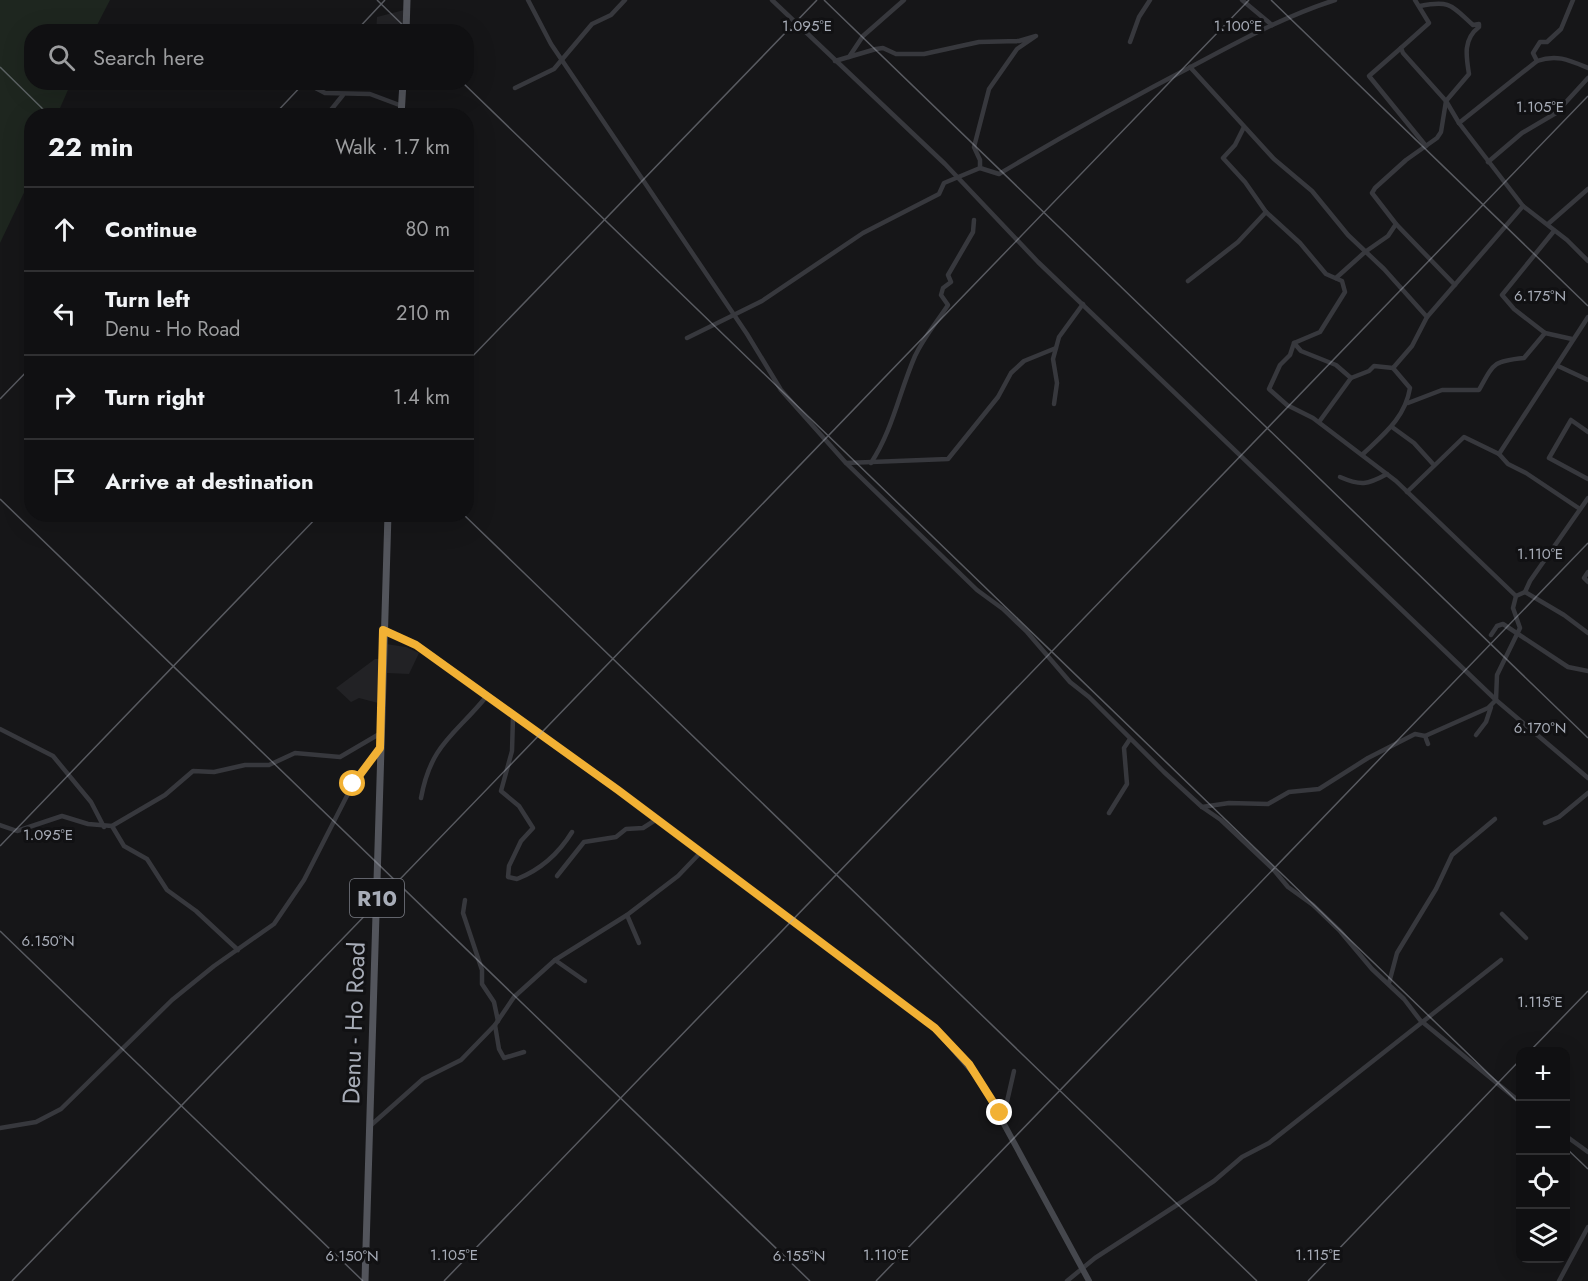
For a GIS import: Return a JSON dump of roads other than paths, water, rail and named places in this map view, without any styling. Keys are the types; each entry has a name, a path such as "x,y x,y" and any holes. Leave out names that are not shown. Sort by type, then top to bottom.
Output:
{"main road":[{"path":"406,24 407,0"},
{"path":"402,106 403,90"},
{"name":"Denu - Ho Road","path":"365,1281 388,522"}],"street":[{"path":"528,0 562,59 734,315 781,390 846,463 977,590 1011,617 1070,682 1089,697 1130,739 1203,807 1221,819 1273,869 1288,887 1313,905 1389,983 1423,1022 1520,1101"},
{"path":"515,88 554,69 592,24 611,15 625,0"},
{"path":"772,0 957,177 1038,262 1494,703 1588,778"},
{"path":"849,57 863,36 904,0"},
{"path":"1130,42 1139,17 1150,0"},
{"path":"1242,0 1272,25"},
{"path":"687,338 762,302 863,233 939,194 944,183 980,168 999,174 1080,126 1190,67 1272,25 1335,0"},
{"path":"1415,0 1429,23 1370,76 1426,146"},
{"path":"1537,62 1533,53 1540,42 1547,42 1561,29 1573,0"},
{"path":"1420,6 1441,1 1454,7 1473,25 1479,24 1479,27 1470,33 1466,51 1467,79 1446,101 1441,132 1406,160 1372,193 1396,224 1455,285"},
{"path":"835,61 883,48 896,54 924,54 979,42 1018,41 1036,36 1017,50 989,89 974,147 980,160 980,168"},
{"path":"1401,48 1414,69 1446,101 1459,123 1522,206 1568,240 1588,261"},
{"path":"1459,123 1537,62 1549,57 1562,57 1588,68"},
{"path":"1190,67 1274,159 1312,191 1365,252 1427,317"},
{"path":"1488,162 1522,133 1556,113 1588,78"},
{"path":"319,90 343,95 370,94 402,106"},
{"path":"332,108 343,95"},
{"path":"1244,127 1235,145 1223,159 1245,182 1266,212 1300,243 1326,274 1342,281 1345,292 1320,332 1294,343 1290,355 1280,364 1269,389 1287,405 1319,422 1387,474 1516,597"},
{"path":"1548,224 1587,191"},
{"path":"1393,368 1412,346 1427,317 1522,206"},
{"path":"1188,281 1238,242 1266,212"},
{"path":"871,462 886,440 899,398 924,338 948,305 941,295 943,288 951,282 948,276 973,232 974,220"},
{"path":"1336,278 1365,252 1388,236 1396,224"},
{"path":"1554,231 1502,295 1514,309 1545,333 1572,339"},
{"path":"1054,405 1057,383 1053,359 1059,337 1083,304"},
{"path":"1499,454 1588,317"},
{"path":"1408,403 1442,390 1479,390 1490,370 1499,361 1524,358 1545,333"},
{"path":"1294,343 1301,351 1336,365 1351,378"},
{"path":"846,463 948,459 998,397 1011,373 1024,361 1056,348"},
{"path":"1319,422 1351,378 1369,371 1374,366 1393,368 1410,388 1408,403 1392,427 1363,454"},
{"path":"1558,366 1588,380"},
{"path":"1588,432 1571,420 1549,458 1588,479"},
{"path":"1392,427 1414,444 1433,464"},
{"path":"1407,492 1433,464 1464,437 1499,454 1508,464 1526,473 1580,509"},
{"path":"1340,477 1358,484 1373,481 1387,474"},
{"path":"1476,735 1486,722 1494,703 1497,675 1518,635 1520,628 1513,608 1516,597 1525,592 1530,580 1588,498"},
{"path":"1588,572 1584,578 1588,582"},
{"path":"1525,592 1564,615 1588,633"},
{"path":"1491,636 1497,626 1503,624 1568,667 1588,671"},
{"path":"383,630 416,645 657,819 935,1028 969,1064 1003,1119 1089,1281"},
{"path":"421,798 430,764 448,737 486,697"},
{"path":"1203,807 1229,803 1268,804 1288,792 1318,789 1368,758 1415,734 1425,736 1494,703"},
{"path":"513,717 512,751 501,791 519,806 533,828 521,841 509,866 508,877 517,879 538,869 564,845 572,832"},
{"path":"0,729 52,756 91,802 104,827"},
{"path":"0,825 17,831 62,816 104,827 112,826 165,795 193,771 214,772 245,765 269,765 296,753 340,757 381,733"},
{"path":"1425,736 1428,744"},
{"path":"1109,813 1127,784 1124,748 1130,739"},
{"path":"0,1128 36,1122 61,1109 172,1000 214,966 274,924 304,880 353,784 380,748"},
{"path":"1545,823 1559,817 1588,793"},
{"path":"557,876 584,842 616,837 626,829 643,828 657,819"},
{"path":"1389,983 1397,952 1436,889 1452,855 1495,819"},
{"path":"112,826 124,846 147,859 167,890 196,911 238,950"},
{"path":"370,1126 423,1079 461,1060 497,1023 514,997 555,960 627,915 672,881 701,852"},
{"path":"465,900 463,913 482,970 482,984 494,1002 499,1049 504,1058 524,1052"},
{"path":"1502,914 1526,938"},
{"path":"627,915 639,943"},
{"path":"555,960 585,981"},
{"path":"1067,1281 1082,1268 1214,1181 1242,1157 1269,1143 1501,960"},
{"path":"1003,1119 1014,1071"},
{"path":"1570,1139 1588,1152"},
{"path":"1559,1281 1588,1227"}]}
